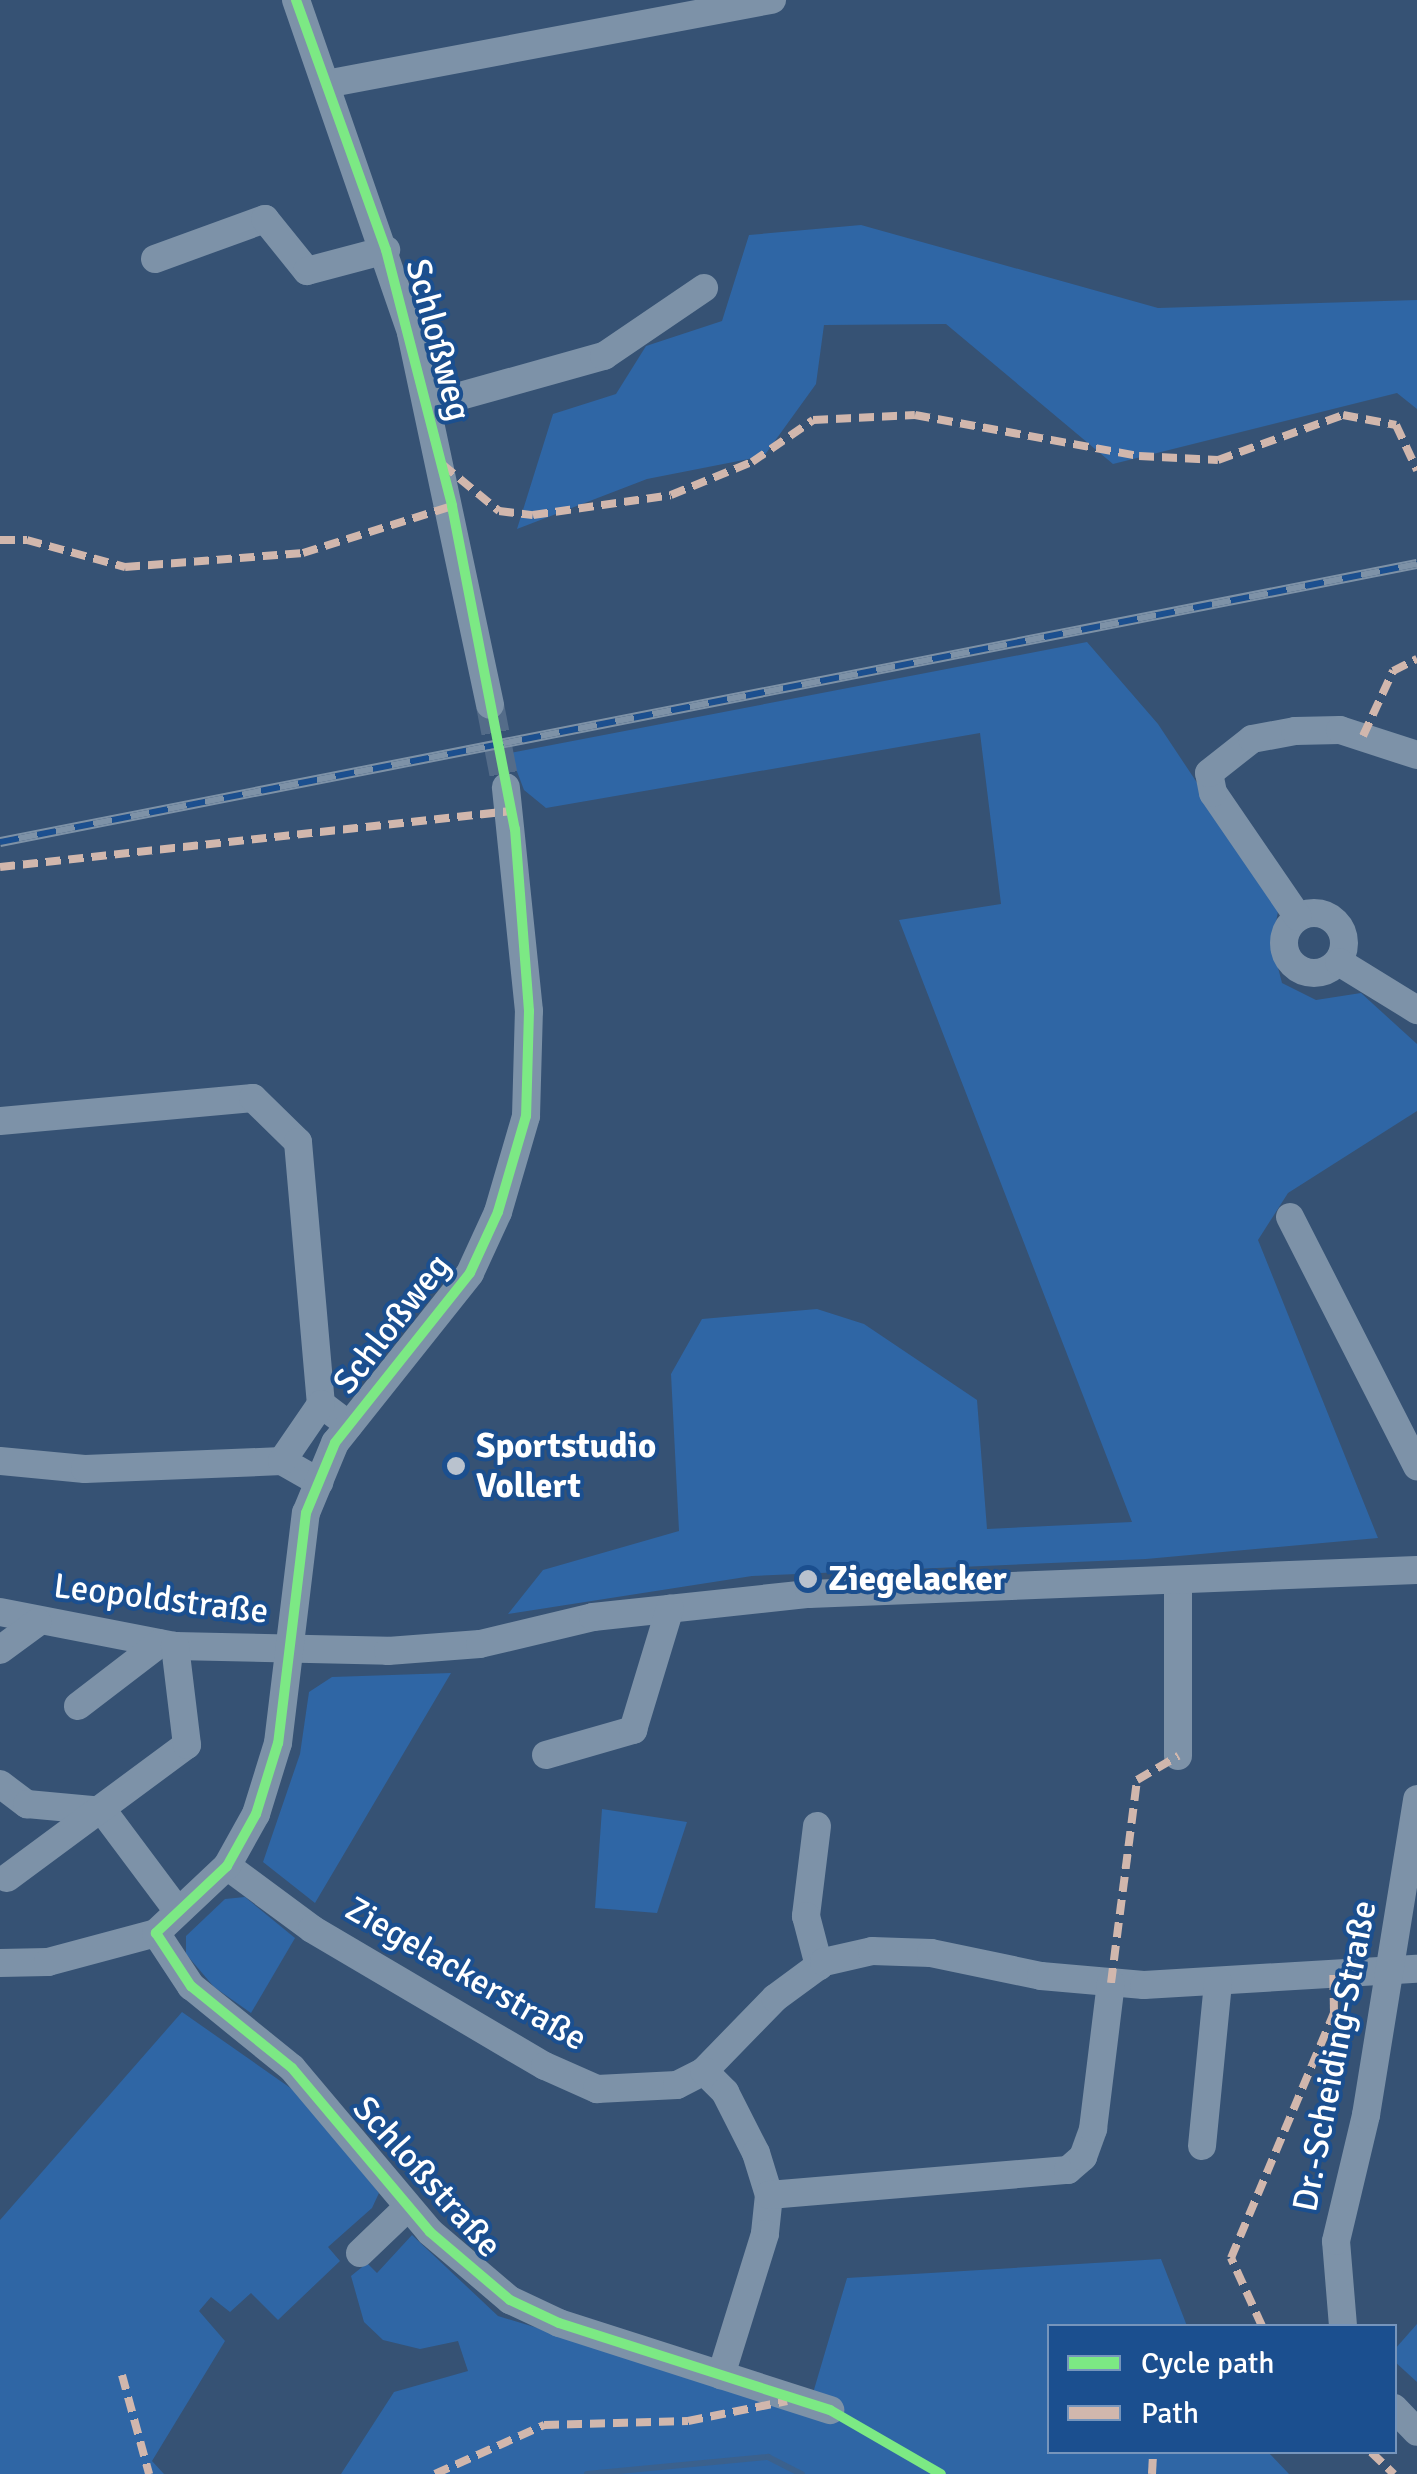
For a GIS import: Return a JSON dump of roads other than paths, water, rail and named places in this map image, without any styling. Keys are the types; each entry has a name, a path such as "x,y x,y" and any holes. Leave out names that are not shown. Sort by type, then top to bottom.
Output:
{"street":[{"name":"Schloßweg","path":"296,0 386,250 428,405 490,706"},
{"path":"326,84 772,0"},
{"path":"154,259 266,219 307,271 386,250"},
{"name":"Schloßweg","path":"428,405 604,356 704,288"},
{"path":"1298,916 1213,794 1210,773 1252,739 1295,731 1340,730 1417,754"},
{"name":"Schloßweg","path":"156,1932 227,1866 256,1814 278,1743 306,1514 318,1482 349,1425 470,1273 498,1212 526,1116 529,1011 506,787"},
{"path":"1298,916 1321,913 1337,922 1344,935 1339,962"},
{"path":"1298,916 1284,938 1286,956 1298,969 1314,974 1339,962"},
{"path":"1339,962 1417,1010"},
{"path":"0,1121 253,1098 298,1142 320,1404 282,1461"},
{"path":"1290,1217 1417,1466"},
{"path":"320,1404 349,1425"},
{"path":"0,1461 86,1469 282,1461 318,1482"},
{"name":"Leopoldstraße","path":"0,1612 168,1645 290,1652 480,1644 593,1617 809,1594 1417,1570"},
{"path":"1178,1582 1178,1756"},
{"path":"546,1755 633,1730 670,1608"},
{"path":"0,1650 38,1622"},
{"path":"7,1878 104,1811 188,1745 168,1645 78,1706"},
{"path":"0,1784 27,1804 104,1811 177,1910"},
{"name":"Dr.-Scheiding-Straße","path":"1343,2324 1336,2241 1405,1969 1417,1799"},
{"path":"817,1826 806,1916 819,1966"},
{"name":"Ziegelackerstraße","path":"227,1866 312,1929 545,2066 597,2089 645,2091 704,2071 775,1998 819,1966 872,1951 931,1953 1111,1983 1218,1982 1405,1969"},
{"path":"0,1962 48,1962 156,1932"},
{"name":"Schloßstraße","path":"156,1932 191,1986 292,2068 408,2206 510,2300 559,2323 830,2410"},
{"path":"1202,2146 1218,1982"},
{"path":"769,2195 1068,2170 1084,2157 1094,2130 1111,1983"},
{"path":"704,2071 741,2123 769,2195 764,2234 721,2375"},
{"path":"360,2254 408,2206"},
{"path":"1397,2411 1417,2432"}],"waterway":[{"path":"587,2474 768,2457 802,2474"}],"tunnel":[{"path":"490,705 506,787"}],"railway":[{"path":"0,842 1417,564"}],"place":[{"name":"Sportstudio Vollert","path":"456,1466"},
{"name":"Ziegelacker","path":"808,1579"}]}
